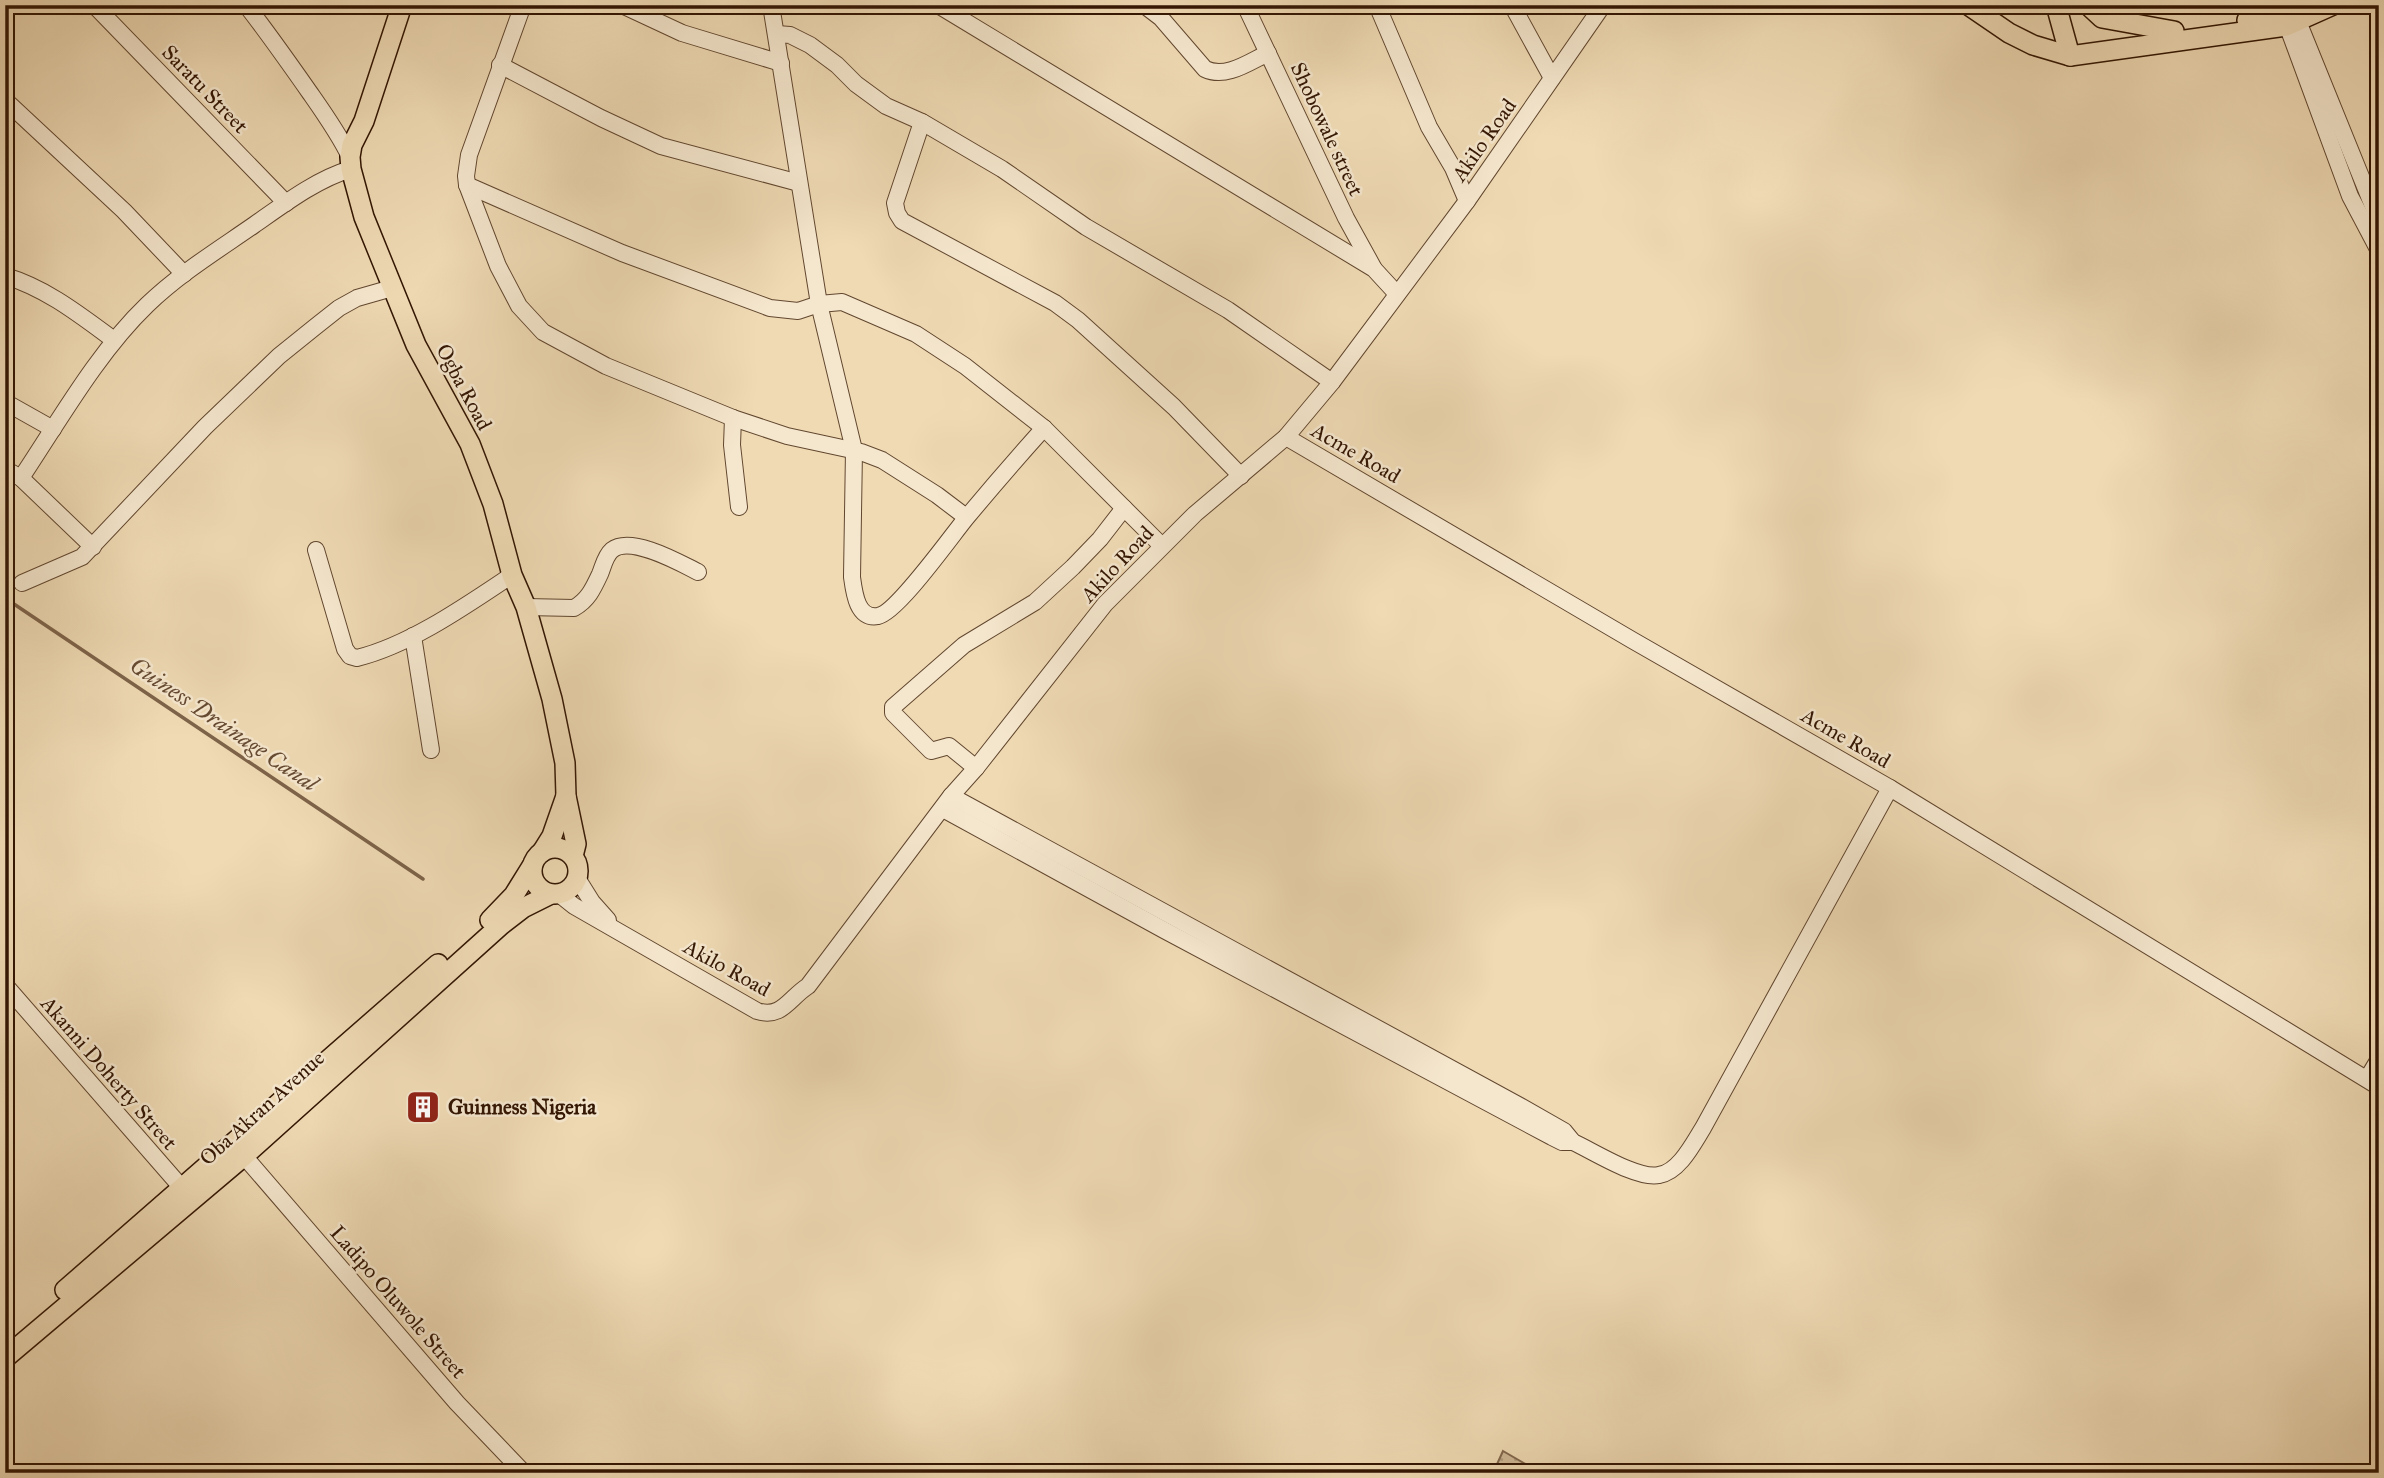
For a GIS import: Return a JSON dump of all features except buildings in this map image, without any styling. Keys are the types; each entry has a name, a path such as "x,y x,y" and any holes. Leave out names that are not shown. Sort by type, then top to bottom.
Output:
{"main road":[{"path":"351,163 402,5"},
{"path":"1968,5 2009,33 2033,45 2074,48 2292,15 2333,5"},
{"path":"1988,5 2002,16 2031,31 2074,48 2292,15"},
{"path":"2056,5 2074,48"},
{"path":"2066,5 2074,48"},
{"path":"2088,5 2102,18 2174,31"},
{"name":"Ogba Road","path":"351,163 364,217 392,288 416,345 470,444 494,504 512,575 526,607 552,699 565,763 566,796 576,844 573,856"},
{"name":"Ogba Road","path":"537,859 552,836 566,796"},
{"path":"555,848 573,856 578,866 577,878 570,889 555,894 542,891 532,875 537,859 555,848"},
{"name":"Oba Akran Avenue","path":"5,1342 503,909 537,859"},
{"name":"Oba Akran Avenue","path":"5,1359 244,1156 501,925 523,908 555,894"}],"street":[{"name":"Saratu Street","path":"94,5 286,203"},
{"path":"21,478 114,340 147,305 184,274 286,203 351,163 343,142 246,5"},
{"path":"523,5 469,155 466,176 498,266 519,306 534,325 606,366 733,418 810,443 854,450 882,460 966,517"},
{"path":"622,5 682,33 781,63"},
{"path":"771,5 819,304 854,450 852,577 854,598 868,615 883,615 897,602 966,517 1044,428"},
{"path":"939,5 1374,269 1397,294"},
{"path":"1144,5 1161,18 1205,69 1214,73 1227,72 1268,53"},
{"name":"Shobowale street","path":"1245,5 1340,206 1374,269"},
{"path":"1377,5 1429,127 1467,201"},
{"path":"1512,5 1552,78"},
{"name":"Akilo Road","path":"555,894 757,1011 774,1013 808,986 947,802 1105,604 1195,514 1286,437 1332,382 1467,201 1603,5"},
{"path":"2292,15 2379,221"},
{"path":"2292,15 2350,196 2379,251"},
{"path":"777,34 790,36 810,45 886,106 922,122 1002,169 1086,227 1228,310 1332,382"},
{"path":"500,65 661,146 799,183"},
{"path":"5,100 124,211 184,274"},
{"path":"922,122 895,202 902,221 1063,309 1174,407 1241,476"},
{"path":"467,185 622,253 770,308 798,311 819,304 842,302 936,345 1044,428 1162,546"},
{"path":"5,276 26,282 69,307 114,340"},
{"path":"22,583 82,557 205,427 279,356 339,307 357,298 392,288"},
{"path":"5,402 54,429"},
{"path":"733,418 732,445 739,507"},
{"name":"Acme Road","path":"1286,437 1890,788 2373,1083"},
{"path":"5,469 21,478 93,547"},
{"path":"976,768 949,746 935,751 926,748 893,713 893,707 964,646 1035,601 1100,539 1124,508"},
{"path":"526,607 574,608 593,589 608,554 617,547 634,546 668,557 698,572"},
{"path":"316,550 345,649 351,656 358,658 413,636 463,608 512,575"},
{"path":"413,636 431,750"},
{"path":"947,802 1026,839 1518,1111 1562,1142 1573,1142 1645,1175 1660,1175 1671,1169 1688,1151 1703,1128 1890,788"},
{"name":"Akilo Road","path":"577,878 592,902 617,930"},
{"name":"Akanni Doherty Street","path":"5,985 182,1188"},
{"path":"2373,1083 2379,1059"},
{"name":"Ladipo Oluwole Street","path":"244,1156 457,1403 524,1473"}],"shaded area":[{"path":"1503,1451 1541,1473 1493,1473"}],"waterway":[{"name":"Guiness Drainage Canal","path":"5,598 423,879"}],"place":[{"name":"Guinness Nigeria","path":"423,1107"}]}
